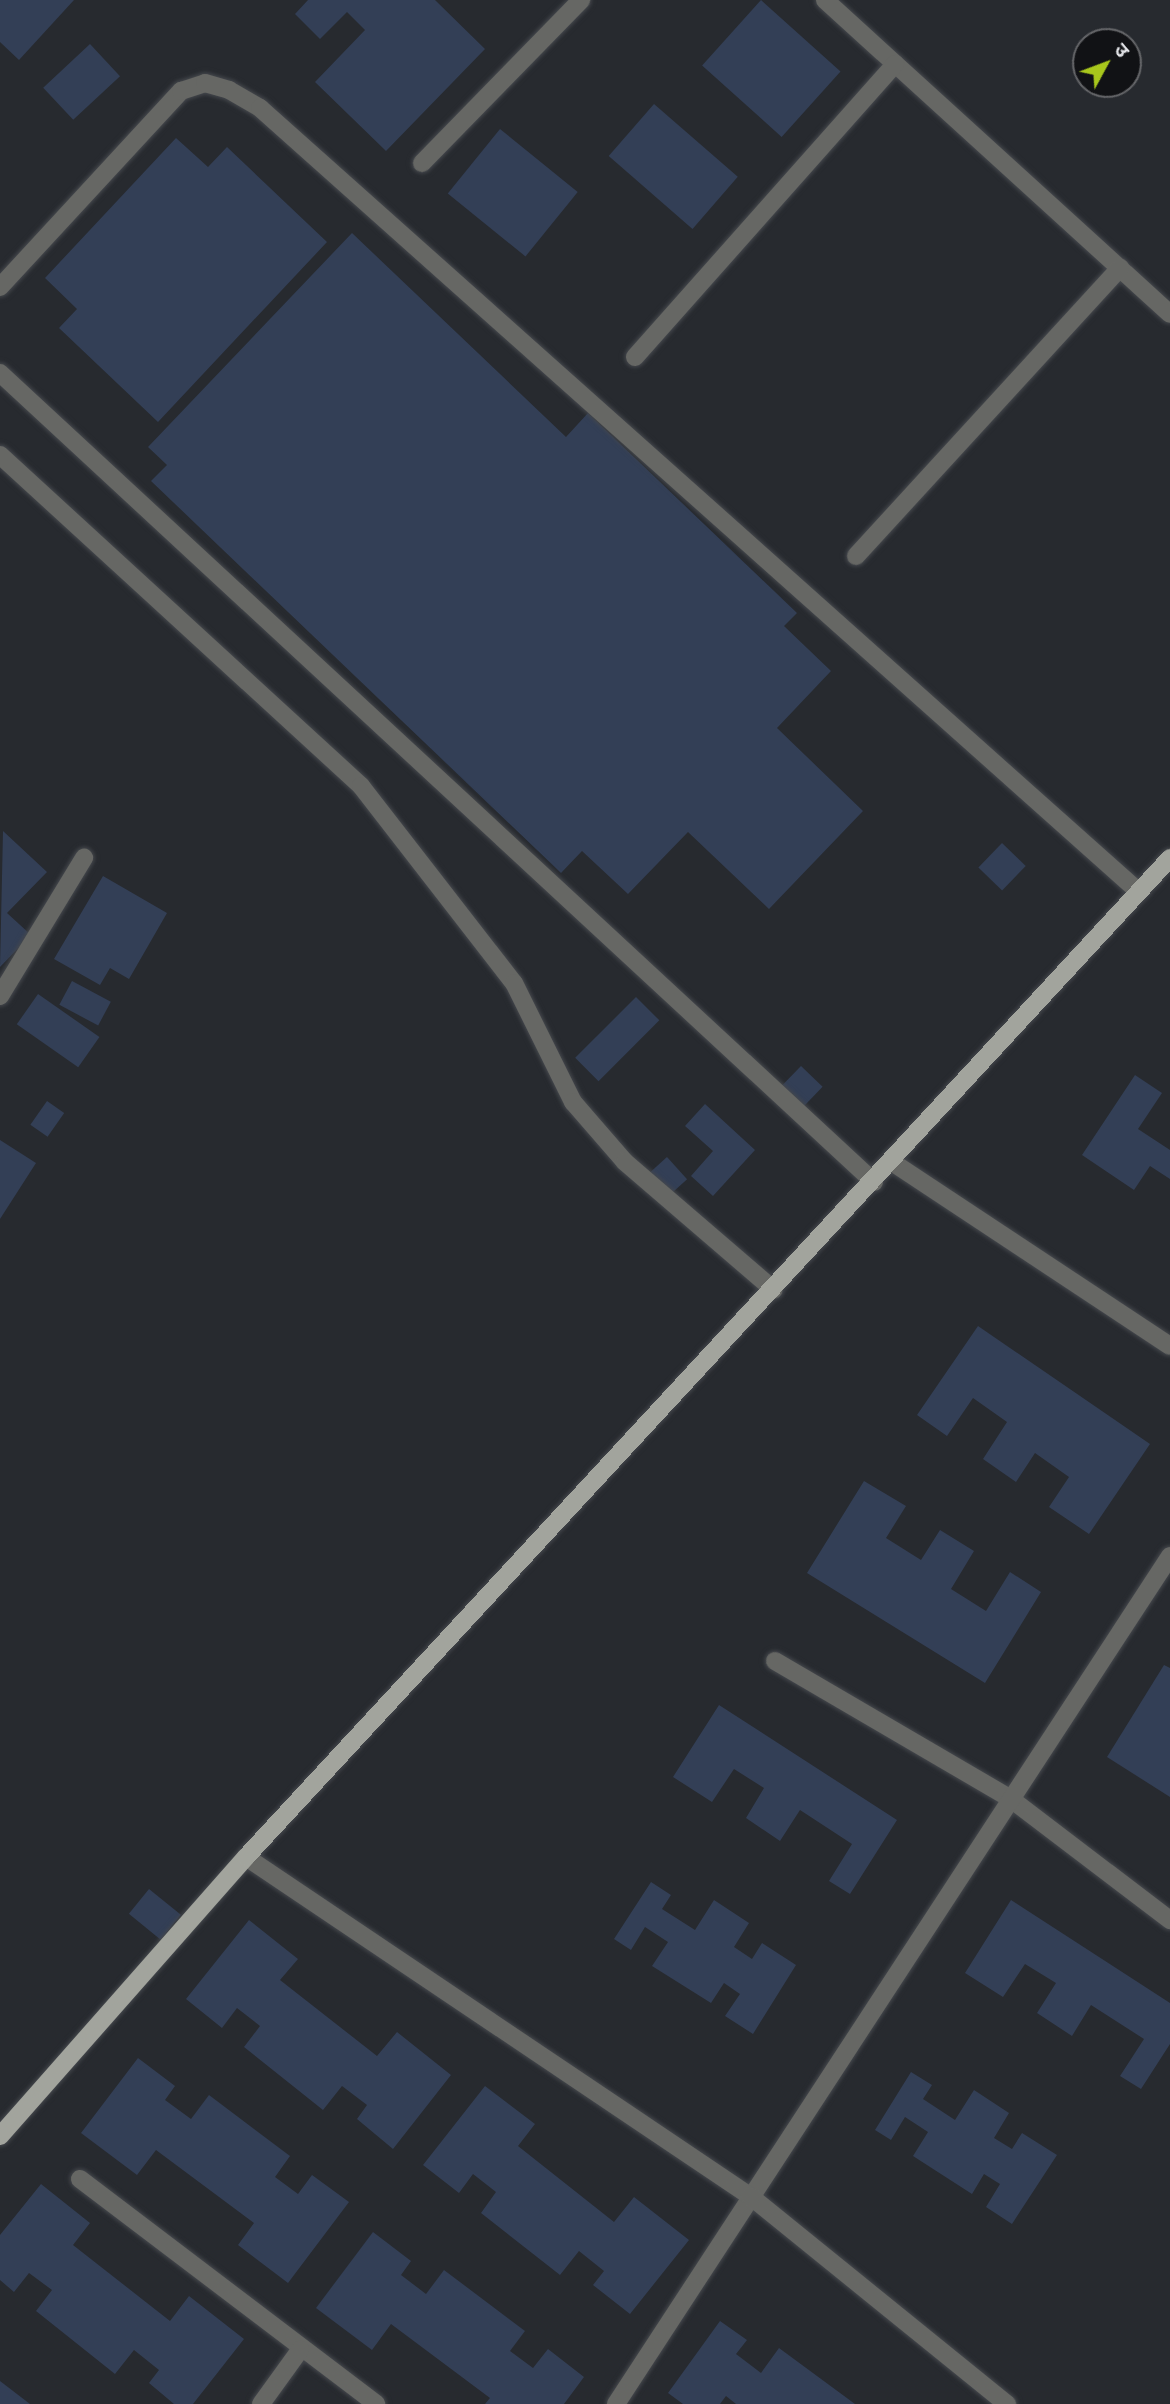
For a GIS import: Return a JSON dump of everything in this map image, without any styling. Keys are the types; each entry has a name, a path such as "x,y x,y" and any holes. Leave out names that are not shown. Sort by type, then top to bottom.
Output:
{"main road":[{"path":"0,2136 246,1857 775,1290 1170,858"}],"street":[{"path":"422,163 581,0"},
{"path":"825,0 1170,313"},
{"path":"635,357 895,64"},
{"path":"0,287 181,91 205,83 229,90 260,108 1138,891"},
{"path":"856,556 1120,268"},
{"path":"0,373 874,1182"},
{"path":"0,455 360,786 514,983 573,1102 625,1162 775,1290"},
{"path":"0,996 84,858"},
{"path":"892,1162 1170,1346"},
{"path":"616,2404 713,2263 750,2196 1170,1556"},
{"path":"775,1661 1011,1799 1170,1920"},
{"path":"246,1857 750,2196 1007,2404"},
{"path":"80,2179 300,2350 376,2404"},
{"path":"261,2404 300,2350"}],"building":[{"path":"0,0 74,0 19,60 0,42"},
{"path":"308,0 435,0 485,49 386,151 315,82 365,30 347,12 320,39 295,14"},
{"path":"761,0 841,72 782,137 702,65"},
{"path":"90,44 120,76 73,120 43,88"},
{"path":"654,104 738,177 693,229 609,156"},
{"path":"500,129 578,192 525,256 448,194"},
{"path":"176,138 208,167 227,147 327,242 158,422 59,328 77,309 45,278"},
{"path":"352,233 566,437 588,413 797,613 784,626 831,671 777,728 863,811 769,909 688,832 628,894 582,851 561,873 151,481 167,465 148,447"},
{"path":"3,831 47,872 7,913 31,935 0,967"},
{"path":"1002,843 1026,866 1002,890 978,867"},
{"path":"103,876 167,913 129,979 110,968 100,985 54,959"},
{"path":"72,981 111,1002 98,1025 59,1005"},
{"path":"38,994 99,1037 78,1067 17,1024"},
{"path":"636,997 659,1020 599,1081 575,1058"},
{"path":"801,1066 823,1087 802,1108 781,1087"},
{"path":"1135,1075 1162,1093 1138,1129 1170,1150 1170,1179 1150,1166 1134,1190 1082,1155"},
{"path":"47,1101 64,1113 48,1137 30,1125"},
{"path":"705,1104 755,1150 713,1196 691,1176 713,1151 685,1126"},
{"path":"0,1140 36,1163 0,1219"},
{"path":"667,1157 687,1179 668,1197 648,1174"},
{"path":"978,1326 1150,1444 1089,1534 1049,1507 1069,1477 1035,1453 1016,1482 983,1459 1007,1422 973,1398 947,1436 917,1415"},
{"path":"864,1481 906,1506 886,1538 921,1560 940,1530 974,1551 951,1589 986,1611 1010,1572 1041,1592 985,1683 807,1573"},
{"path":"1164,1665 1170,1668 1170,1797 1107,1757"},
{"path":"719,1705 897,1820 850,1894 829,1881 852,1844 800,1810 780,1841 746,1818 764,1788 734,1769 712,1802 673,1777"},
{"path":"651,1882 671,1895 662,1909 695,1930 714,1900 749,1923 734,1947 752,1959 762,1943 796,1965 753,2034 725,2016 740,1994 724,1983 711,2003 652,1966 668,1942 645,1927 631,1950 614,1939"},
{"path":"149,1889 181,1915 161,1940 129,1914"},
{"path":"1011,1900 1170,2003 1170,2044 1141,2089 1120,2076 1144,2039 1091,2005 1072,2036 1037,2013 1056,1983 1025,1964 1003,1997 965,1973"},
{"path":"249,1920 298,1959 280,1980 377,2056 397,2032 451,2075 393,2149 357,2119 367,2105 342,2086 323,2110 244,2047 260,2026 237,2008 222,2028 186,1999"},
{"path":"138,2058 175,2086 165,2100 191,2119 209,2095 290,2156 275,2177 298,2194 312,2175 349,2202 288,2283 238,2245 254,2223 156,2150 137,2175 81,2133"},
{"path":"911,2072 932,2085 923,2099 955,2120 974,2090 1009,2113 994,2138 1012,2149 1022,2133 1057,2155 1012,2224 986,2207 1000,2184 984,2174 972,2194 913,2156 928,2132 905,2117 891,2140 875,2130"},
{"path":"485,2086 535,2124 518,2146 614,2222 634,2197 689,2240 630,2314 593,2285 604,2271 579,2251 560,2275 481,2213 496,2192 473,2174 459,2193 423,2165"},
{"path":"41,2184 90,2223 73,2245 170,2321 189,2296 244,2339 193,2404 174,2404 149,2383 159,2370 134,2350 115,2374 36,2311 52,2290 29,2273 14,2292 0,2280 0,2235"},
{"path":"373,2232 411,2261 401,2275 426,2294 444,2270 525,2331 510,2351 533,2368 548,2349 584,2377 564,2404 485,2404 490,2398 391,2324 372,2350 316,2308"},
{"path":"720,2321 747,2340 736,2354 761,2373 779,2348 855,2404 736,2404 726,2396 720,2404 683,2404 668,2393"},
{"path":"0,2381 30,2404 0,2404"}]}
